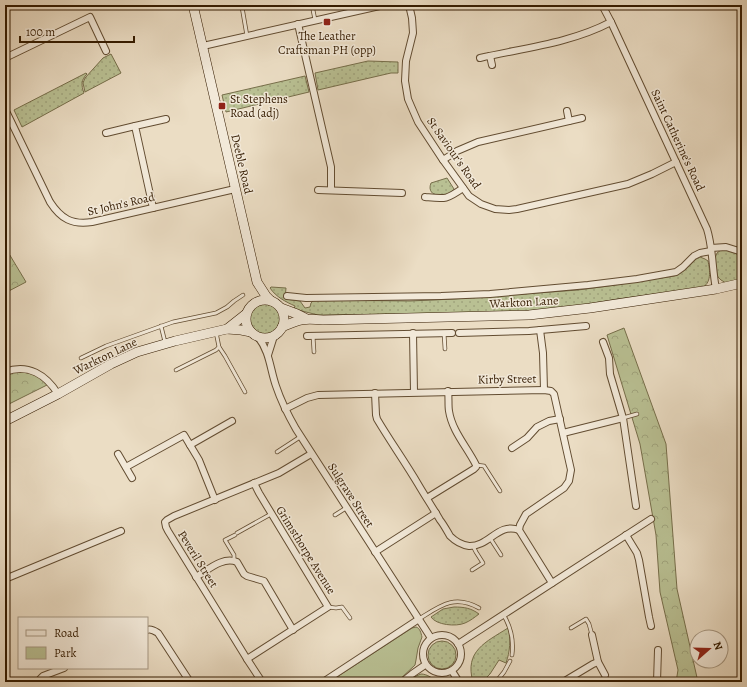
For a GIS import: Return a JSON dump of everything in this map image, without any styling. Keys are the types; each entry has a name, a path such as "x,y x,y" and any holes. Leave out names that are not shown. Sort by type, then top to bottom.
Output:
{"street":[{"name":"Deeble Road","path":"194,5 257,282 271,301"},
{"path":"203,46 367,7 384,5"},
{"name":"St Saviour's Road","path":"409,5 413,33 407,52 405,81 410,106 418,122 463,188 469,196 481,204 495,209 517,209 628,184 676,162"},
{"name":"Saint Catherine's Road","path":"602,5 707,228 716,289"},
{"path":"5,58 90,17 106,51"},
{"path":"480,58 566,40 588,33 611,22"},
{"path":"298,24 331,167 331,190"},
{"path":"490,56 492,65"},
{"name":"St John's Road","path":"5,109 50,202 62,217 77,223 92,222 235,189"},
{"path":"567,111 569,121"},
{"path":"443,160 464,147 478,142 582,118"},
{"path":"106,133 166,119"},
{"path":"135,126 153,208"},
{"path":"425,197 444,199 451,197 463,188"},
{"path":"318,190 402,193"},
{"name":"Warkton Lane","path":"287,296 306,298 441,296 490,294 588,285 645,278 676,272 694,256 711,249 726,247 742,252"},
{"name":"Deeble Road","path":"252,304 257,282"},
{"name":"Warkton Lane","path":"281,308 305,318 323,320 529,315 590,308 716,289 742,283"},
{"path":"268,355 274,336 282,327 284,317 281,308 276,302 260,300 252,304 246,314 246,324 248,329 254,334 266,338 274,336"},
{"name":"Warkton Lane","path":"227,329 246,314"},
{"name":"Warkton Lane","path":"282,327 305,318"},
{"path":"459,333 510,332 586,326"},
{"name":"Warkton Lane","path":"5,421 58,394 111,364 137,352 175,341 227,329 244,330 254,334"},
{"path":"540,330 543,353 544,390"},
{"path":"413,333 414,392"},
{"path":"310,336 452,333"},
{"name":"Sulgrave Street","path":"254,334 262,342 268,355 272,373 285,410 300,436 431,638"},
{"path":"603,342 608,358 610,374 623,418 636,506"},
{"path":"5,372 21,369 40,374 52,385 58,394"},
{"name":"Kirby Street","path":"285,410 313,396 414,392 544,390 553,392 571,470 569,481 564,488 526,514 519,530"},
{"path":"427,498 476,467 452,421 449,410 448,392"},
{"path":"375,393 377,419 450,536 455,541 464,545 473,546 480,544 505,528 514,528 519,530 552,583"},
{"path":"563,433 623,418"},
{"path":"512,448 527,438 537,427 560,419"},
{"path":"190,445 232,421"},
{"path":"126,467 184,435 203,468 215,500"},
{"path":"118,454 132,478"},
{"name":"Peveril Street","path":"262,682 168,531 165,522 174,516 279,473 311,454"},
{"name":"Grimsthorpe Avenue","path":"247,660 328,607 258,493 254,484"},
{"path":"375,552 436,513"},
{"path":"458,644 651,519"},
{"path":"5,579 121,531"},
{"path":"626,535 637,553 652,626"},
{"path":"196,577 226,560 237,562 244,574 264,581 294,630"},
{"path":"323,682 419,619"},
{"path":"148,630 154,630 158,633 190,682"},
{"path":"442,635 448,636 454,639 458,644 461,650 461,657 459,663 452,671 443,674 436,673 425,666 422,655 423,649 431,638 442,635"},
{"path":"592,636 598,662 604,675"},
{"path":"657,682 658,650"},
{"path":"563,682 598,662"},
{"path":"402,682 425,666"},
{"path":"40,682 40,679 43,676 61,669"},
{"path":"452,671 459,682"}],"lane":[{"path":"243,5 242,7 247,36"},
{"path":"312,5 315,20"},
{"name":"Warkton Lane","path":"81,358 106,346 160,326 216,313 243,295"},
{"path":"160,326 166,344"},
{"path":"216,332 219,347 245,392"},
{"path":"444,333 445,349"},
{"path":"310,336 314,352"},
{"path":"176,370 216,350 219,347"},
{"path":"623,418 637,414"},
{"path":"277,452 300,436"},
{"path":"476,465 484,466 500,490"},
{"path":"335,515 346,508"},
{"path":"234,561 234,555 225,540 271,514"},
{"path":"490,538 502,555"},
{"path":"472,570 483,563 473,546"},
{"path":"419,619 440,606 455,602 471,604 480,608"},
{"path":"328,607 336,608 342,606 350,618"},
{"path":"504,614 512,632 512,654"},
{"path":"571,628 586,619 592,636"},
{"path":"496,682 510,661"}],"green space":[{"path":"111,54 121,73 85,92 83,83 85,78 103,58"},
{"path":"368,61 398,62 398,73 391,73 318,90 315,73"},
{"path":"86,73 87,74 82,83 84,93 22,127 14,110"},
{"path":"305,76 309,92 226,112 222,95"},
{"path":"447,178 454,189 451,192 438,195 431,192 431,183"},
{"path":"5,247 26,282 5,293"},
{"path":"721,250 742,255 742,279 726,283 718,277 715,258 717,253"},
{"path":"700,257 708,261 710,272 709,280 705,286 701,288 617,299 578,306 511,313 318,315 294,309 295,306 278,297 270,288 286,288 285,299 300,301 305,308 310,307 314,300 410,301 454,299 578,290 674,276 684,271"},
{"path":"265,304 276,308 280,319 276,330 265,334 254,330 250,319 254,308"},
{"path":"624,328 666,444 677,589 689,642 689,669 695,669 698,682 676,682 678,670 660,592 656,535 640,444 607,335"},
{"path":"13,372 32,374 49,384 5,406 5,376"},
{"path":"454,607 467,608 479,614 467,622 457,625 437,622 431,617 443,609"},
{"path":"416,627 421,632 422,637 418,648 415,665 397,682 329,682 412,628"},
{"path":"508,628 510,646 506,663 499,660 490,674 482,682 473,682 471,671 474,655 485,643"},
{"path":"442,641 448,642 452,645 455,649 455,661 452,665 448,668 442,669 436,668 432,665 429,661 428,655 429,649 432,645 436,642"},
{"path":"421,674 437,680 453,682 408,682"}],"place":[{"name":"The Leather Craftsman PH (opp)","path":"327,22"},
{"name":"St Stephens Road (adj)","path":"222,106"}]}
